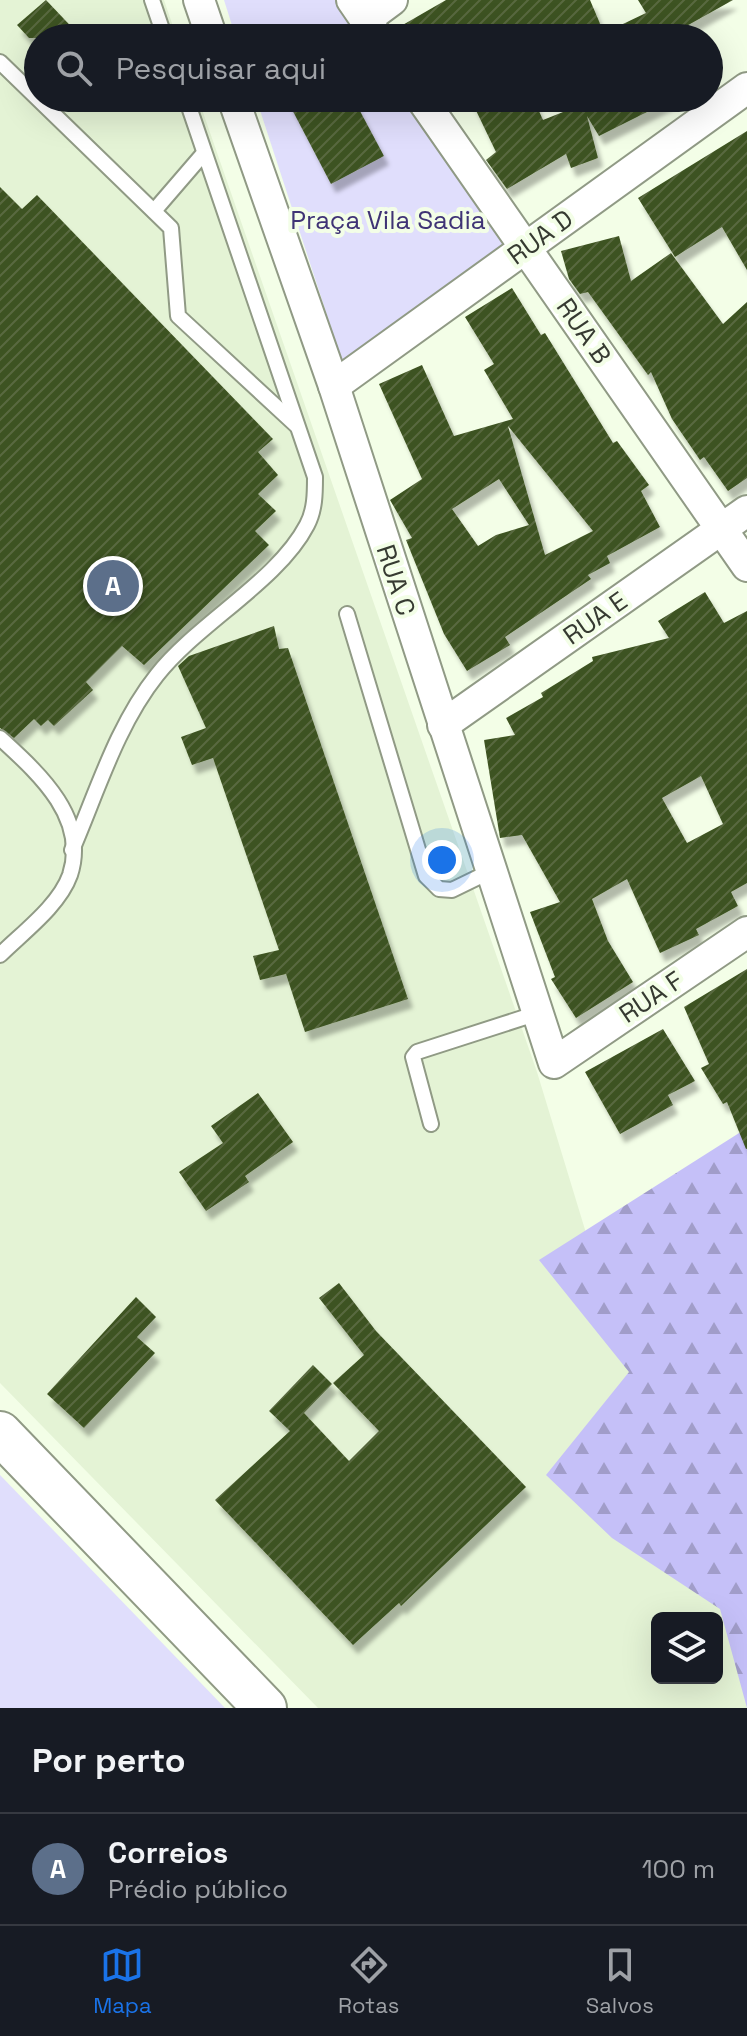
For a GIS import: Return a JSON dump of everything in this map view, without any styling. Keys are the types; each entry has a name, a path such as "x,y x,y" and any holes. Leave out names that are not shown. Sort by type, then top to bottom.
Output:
{"main road":[{"path":"0,1433 265,1708"}],"street":[{"path":"199,0 207,24"},
{"path":"365,19 392,0"},
{"name":"RUA D","path":"723,105 747,88"},
{"name":"RUA C","path":"238,112 334,386 554,1063"},
{"name":"RUA B","path":"431,112 747,566"},
{"name":"RUA D","path":"334,386 714,112"},
{"name":"RUA E","path":"443,725 747,511"},
{"name":"RUA F","path":"554,1063 747,932"}],"lane":[{"path":"152,0 160,24"},
{"path":"0,62 24,85"},
{"path":"52,112 171,228 178,316 298,427"},
{"path":"72,850 125,726 155,676 185,643 279,561 307,525 315,500 315,477 191,112"},
{"path":"154,211 204,153"},
{"path":"347,614 426,876 439,889 452,890 491,871"},
{"path":"0,738 45,779 58,799 69,825 72,850 70,875 57,897 0,955"},
{"path":"431,1124 413,1057 417,1052 538,1013"}],"shaded area":[{"path":"0,0 164,0 172,24 24,24 24,112 203,112 537,1072 604,1292 665,1276 747,1708 318,1708 0,1383"}],"green space":[{"path":"224,0 340,0 357,24 232,24"},
{"name":"Praça Vila Sadia","path":"261,112 419,112 510,242 342,361"},
{"path":"747,1128 747,1708 723,1612 612,1538 546,1475 629,1372 539,1260"},
{"path":"0,1475 225,1708 0,1708"}],"building":[{"path":"46,0 69,24 24,24 24,33 17,25"},
{"path":"446,0 590,0 600,24 404,24"},
{"path":"638,0 733,0 690,24 623,24 646,13"},
{"path":"293,112 360,112 384,156 331,184"},
{"path":"477,112 539,112 543,120 563,112 647,112 599,136 587,116 598,158 571,168 566,154 507,189 486,160 496,152"},
{"path":"747,131 747,270 722,227 675,257 638,198"},
{"path":"0,187 22,209 37,195 273,439 258,452 278,475 258,494 276,511 255,531 269,545 144,665 122,646 86,682 93,690 54,726 48,720 41,726 34,719 14,738 0,728"},
{"path":"619,236 631,281 671,253 723,324 747,302 747,478 728,491 704,457 700,460 672,419 651,372 648,375 588,292 580,294 569,279 561,251"},
{"path":"512,288 541,335 545,333 613,443 617,441 649,485 641,491 660,527 607,556 610,563 588,575 591,579 505,637 510,645 467,671 444,634 406,540 412,538 390,500 422,479 379,384 422,365 454,436 513,419 484,370 494,364 465,317","holes":["508,426 593,531 545,555","499,479 529,525 496,535 478,546 452,509"]},
{"path":"705,592 724,623 747,611 747,883 731,892 738,906 696,929 699,935 660,953 627,879 592,899 608,941 633,982 576,1018 551,979 555,977 530,912 560,902 522,835 500,838 484,740 515,735 506,718 543,697 541,693 593,661 592,657 669,638 658,621","holes":["701,776 723,824 687,843 662,798"]},
{"path":"274,626 279,649 288,648 408,999 305,1032 286,974 260,980 253,956 279,950 213,758 192,765 181,737 206,728 178,666 189,656"},
{"path":"747,969 746,1149 727,1102 723,1104 701,1068 709,1064 684,1007"},
{"path":"663,1029 695,1081 668,1095 673,1105 620,1134 585,1072"},
{"path":"258,1093 293,1142 245,1176 249,1182 206,1211 179,1172 223,1143 211,1126"},
{"path":"339,1283 376,1331 526,1487 401,1606 399,1603 353,1645 215,1500 290,1431 269,1411 313,1365 332,1384 304,1413 349,1461 379,1431 333,1383 364,1355 319,1298"},
{"path":"136,1297 156,1317 137,1337 155,1353 84,1428 47,1394"}],"place":[{"name":"Correios","path":"113,586"}]}
